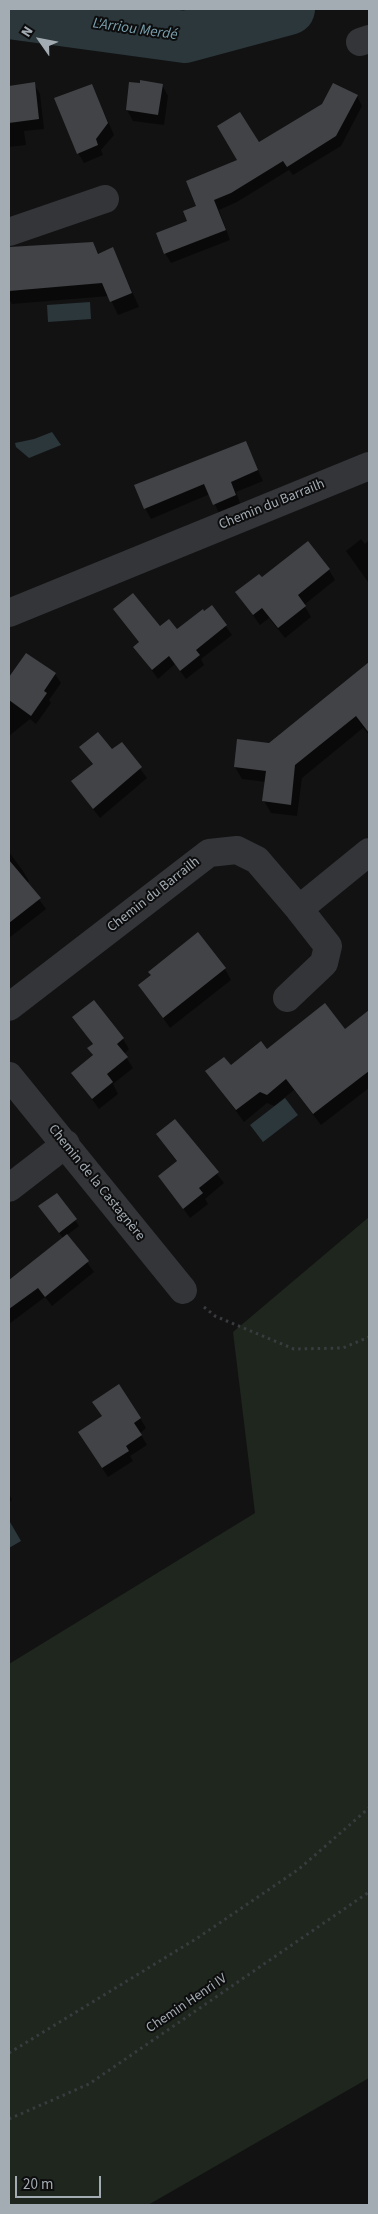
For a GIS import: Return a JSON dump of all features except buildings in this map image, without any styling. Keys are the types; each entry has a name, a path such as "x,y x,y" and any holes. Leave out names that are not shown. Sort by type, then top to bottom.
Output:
{"street":[{"path":"9,232 105,199"},
{"name":"Chemin du Barrailh","path":"9,613 369,466"},
{"name":"Chemin du Barrailh","path":"9,1007 209,853 238,850 257,860 328,946 324,963 287,998"},
{"path":"299,909 369,852"},
{"name":"Chemin de la Castagnère","path":"9,1076 184,1290"},
{"path":"9,1188 66,1144"}],"path":[{"path":"184,1290 215,1316 294,1349 343,1348 369,1337"},
{"path":"9,2053 199,1937 299,1869 369,1808"},
{"name":"Chemin Henri IV","path":"9,2119 89,2084 369,1892"}],"shaded area":[{"path":"90,302 91,319 48,322 47,305"},
{"path":"52,432 61,445 29,458 16,447 15,443 34,439"},
{"path":"285,1098 298,1115 263,1142 250,1125"},
{"path":"369,1217 369,2078 148,2205 9,2205 9,1664 255,1513 233,1332"},
{"path":"9,1523 21,1541 9,1548"}],"waterway":[{"name":"L'Arriou Merdé","path":"9,13 185,37 289,9"}]}
